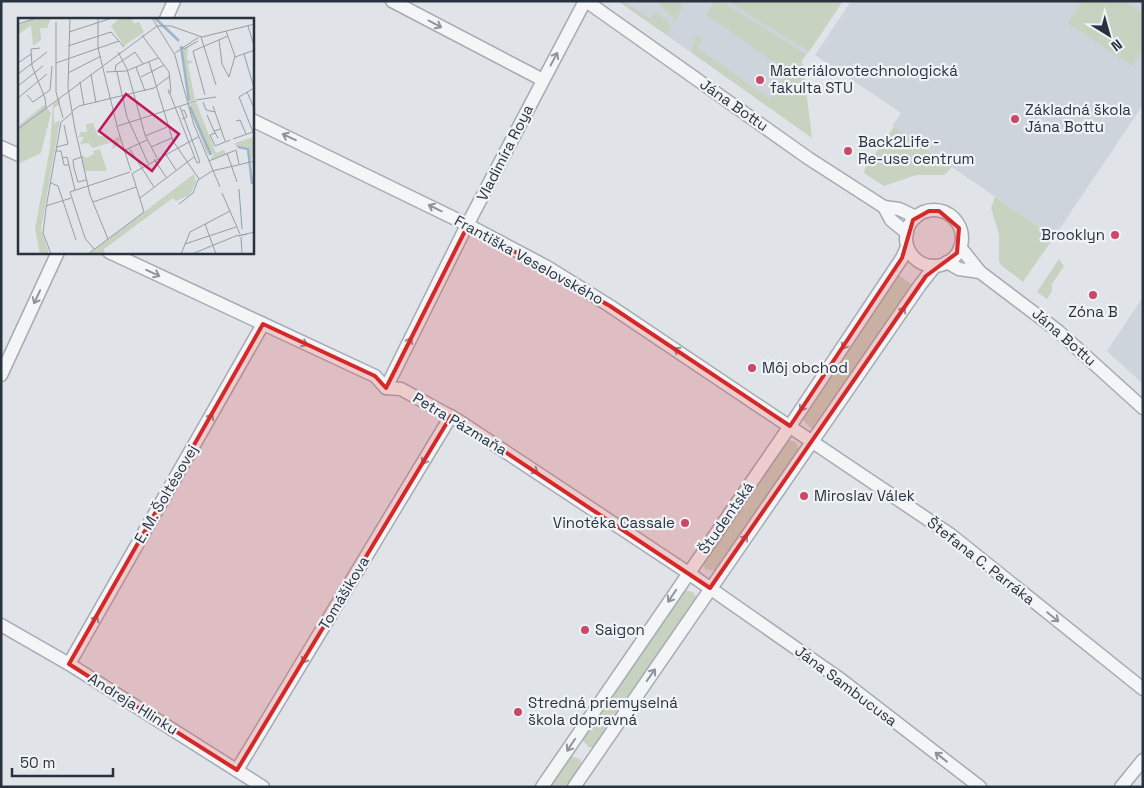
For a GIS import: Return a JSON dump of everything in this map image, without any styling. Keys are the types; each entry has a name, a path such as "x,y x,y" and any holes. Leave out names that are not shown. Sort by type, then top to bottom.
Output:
{"street":[{"path":"166,18 174,1"},
{"path":"392,1 543,80"},
{"name":"Vladimíra Roya","path":"386,388 468,225 586,1"},
{"name":"Jána Bottu","path":"586,1 800,152 884,207 899,209 916,217"},
{"name":"Františka Veselovského","path":"254,121 468,225 557,273 721,379 812,442"},
{"path":"1,148 18,155"},
{"name":"Jána Bottu","path":"884,207 891,220 907,233"},
{"path":"907,247 907,233 916,217 929,211 948,214 959,228 962,236 960,248 941,264"},
{"name":"Jána Bottu","path":"907,247 918,262 941,264 980,272"},
{"name":"Študentská","path":"542,787 790,426 902,258 907,247"},
{"name":"Jána Bottu","path":"960,248 980,272 1058,331 1143,408"},
{"path":"1,375 57,254"},
{"name":"Petra Pázmaňa","path":"113,254 375,376 386,388 401,389 451,416 710,588"},
{"name":"Študentská","path":"574,787 926,276 941,264"},
{"name":"E. M. Šoltésovej","path":"70,664 263,324"},
{"name":"Tomášikova","path":"237,770 451,416"},
{"name":"Štefana C. Parráka","path":"812,442 951,535 1143,689"},
{"name":"Jána Sambucusa","path":"710,588 840,679 980,787"},
{"name":"Andreja Hlinku","path":"1,625 70,664 263,787"},
{"path":"1121,787 1143,760"}],"highlighted area":[{"path":"929,211 939,211 959,228 957,253 926,276 710,588 451,416 237,770 69,664 263,324 375,376 386,388 468,225 610,306 790,426 902,258 913,220"}],"shaded area":[{"name":"Materiálovotechnologická fakulta STU","path":"618,1 843,1 770,108"},
{"name":"Základná škola Jána Bottu","path":"851,1 1143,1 1143,105 1054,237 892,126 901,113 815,55"},
{"path":"1143,297 1143,384 1107,351"}],"green space":[{"path":"618,1 624,1 650,19 655,11 671,24 667,35"},
{"path":"661,1 684,1 676,21 659,4"},
{"path":"715,1 721,1 806,54 801,62 803,64 812,138 691,52 696,35 702,39 697,48 769,98 787,71 706,15"},
{"path":"728,1 843,1 809,52"},
{"path":"1082,1 1125,1 1143,13 1143,50 1132,66 1068,23"},
{"path":"894,127 952,167 944,175 916,175 884,186 864,173 865,168"},
{"path":"995,197 1054,237 1023,282 1001,265 999,261 999,234 991,208"},
{"path":"1059,259 1064,266 1052,284 1052,291 1047,299 1037,292"},
{"path":"897,274 914,286 814,428 810,428 802,418"},
{"path":"788,440 796,442 799,451 716,571 705,569 703,561"},
{"path":"684,590 693,592 697,599 594,748 589,747 582,740"},
{"path":"570,756 580,759 583,768 570,787 547,787"}],"place":[{"name":"Materiálovotechnologická fakulta STU","path":"760,80"},
{"name":"Základná škola Jána Bottu","path":"1015,119"},
{"name":"Back2Life - Re-use centrum","path":"848,151"},
{"name":"Brooklyn","path":"1115,235"},
{"name":"Zóna B","path":"1093,295"},
{"name":"Môj obchod","path":"752,368"},
{"name":"Miroslav Válek","path":"804,496"},
{"name":"Vinotéka Cassale","path":"685,523"},
{"name":"Saigon","path":"585,630"},
{"name":"Stredná priemyselná škola dopravná","path":"518,712"}]}
